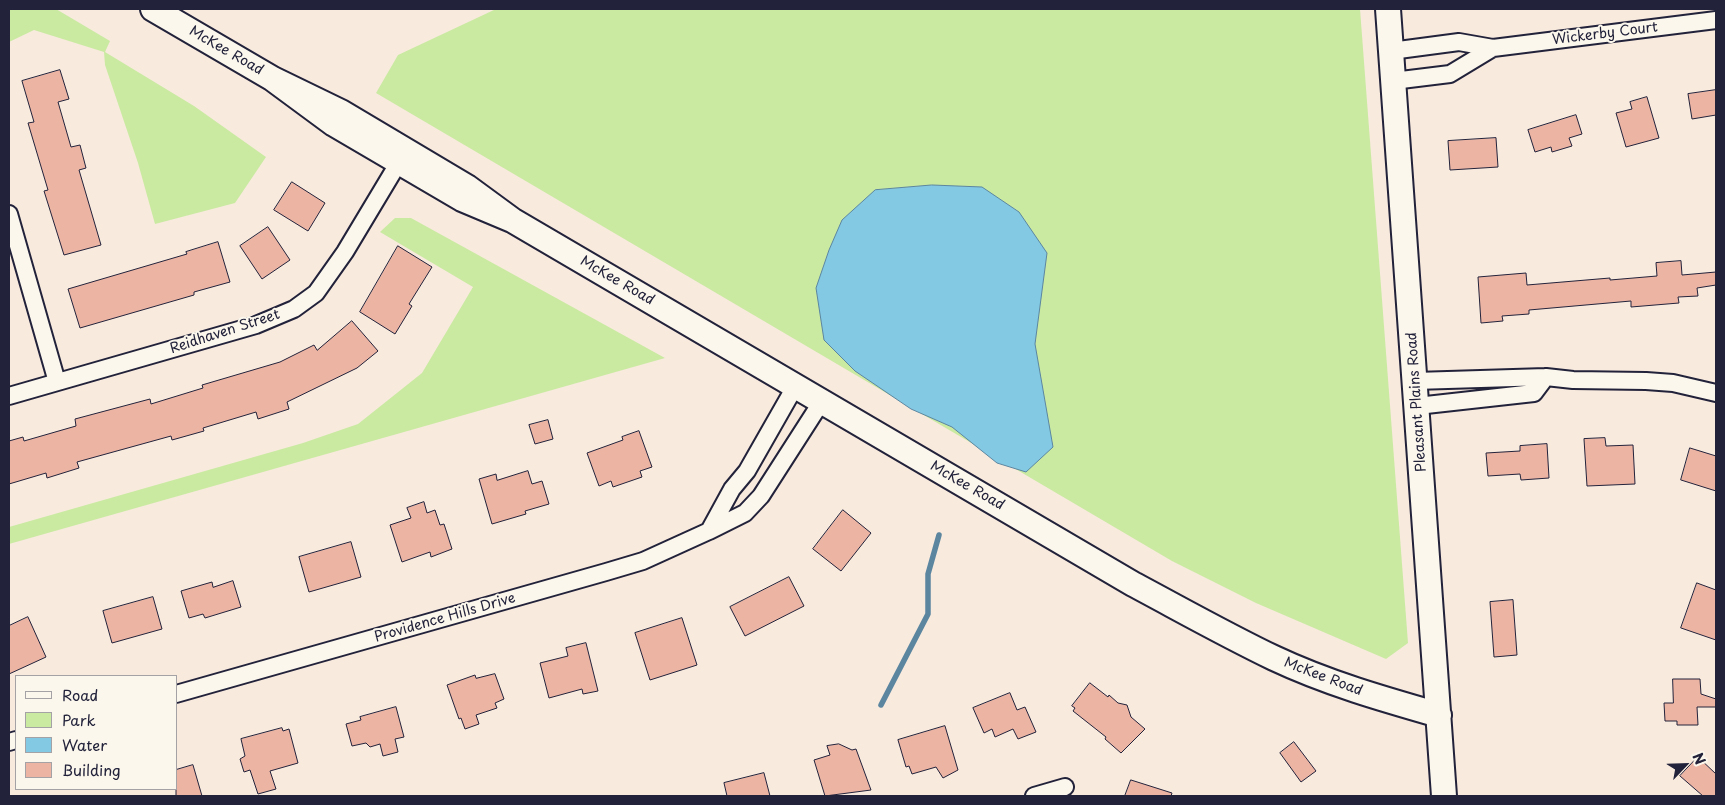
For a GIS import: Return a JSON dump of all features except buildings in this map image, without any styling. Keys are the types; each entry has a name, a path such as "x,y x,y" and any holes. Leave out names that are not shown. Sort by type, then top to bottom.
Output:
{"street":[{"name":"McKee Road","path":"153,9 273,79 342,112 467,186 512,220 1133,584 1275,658 1381,699 1439,714"},
{"name":"Pleasant Plains Road","path":"1388,9 1444,796"},
{"name":"Wickerby Court","path":"1391,51 1459,42 1493,48 1716,20"},
{"name":"Wickerby Court","path":"1393,82 1450,74 1493,48"},
{"name":"McKee Road","path":"273,79 334,124 462,199 512,220"},
{"name":"Reidhaven Street","path":"9,396 256,325 294,309 316,293 331,274 399,162"},
{"path":"9,214 57,382"},
{"path":"1417,406 1534,393 1546,377"},
{"path":"1415,381 1546,377 1573,380 1646,380 1673,383 1716,394"},
{"path":"709,531 732,489 747,471 796,385"},
{"name":"Providence Hills Drive","path":"178,693 643,561 709,531 745,513 761,496 822,400"},
{"path":"1034,796 1065,787"}],"green space":[{"path":"9,9 56,9 110,41 105,52 194,106 266,157 235,203 155,224 138,163 105,65 104,52 34,30 9,42"},
{"path":"496,9 1360,9 1408,643 1386,659 1256,603 1172,561 376,93 398,55"},
{"path":"395,218 411,218 665,358 9,544 9,527 303,443 358,424 422,373 473,287 380,232"}],"water":[{"path":"932,185 982,187 1019,212 1047,253 1035,344 1053,447 1026,472 997,463 952,427 911,409 855,371 824,340 816,288 842,220 875,190"}],"waterway":[{"path":"881,705 928,614 928,574 939,535"}]}
